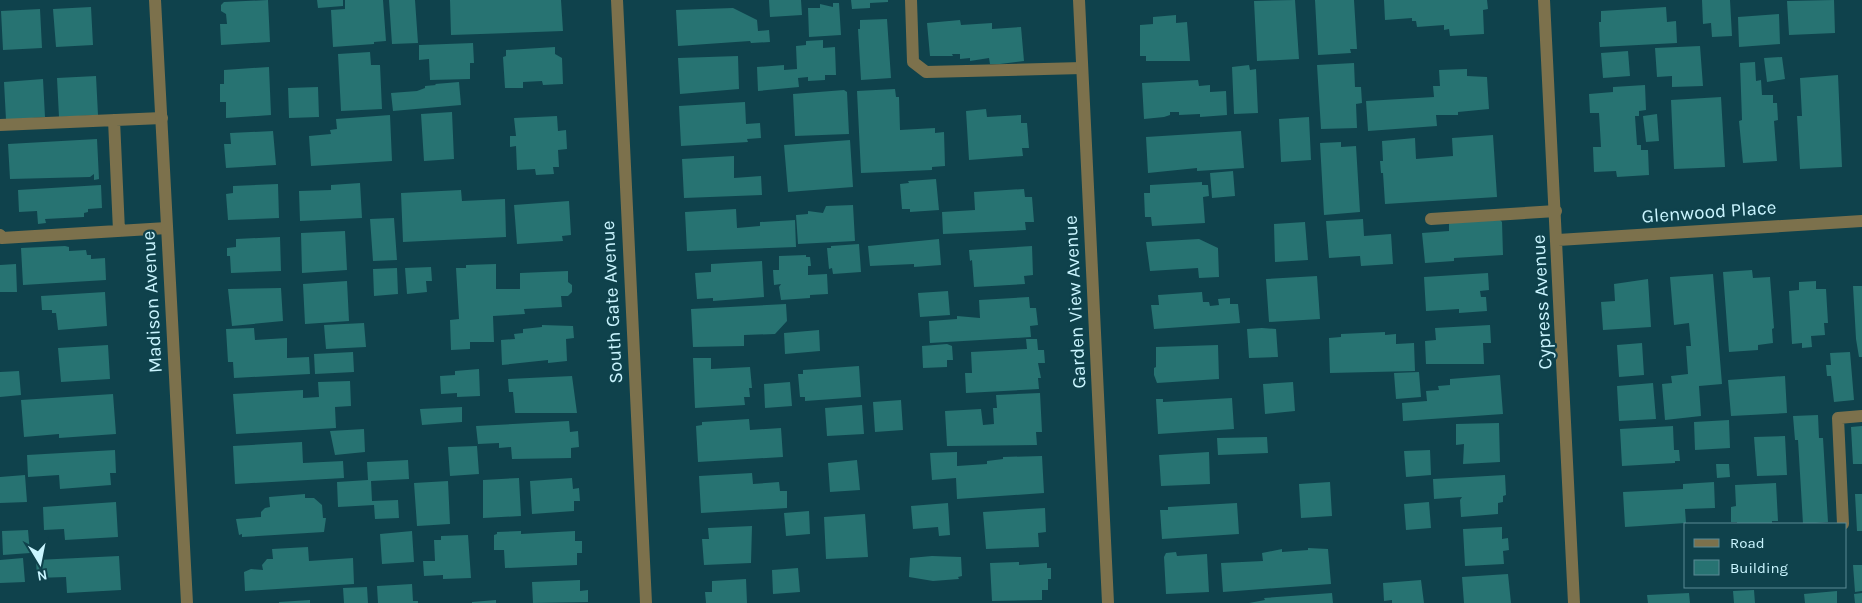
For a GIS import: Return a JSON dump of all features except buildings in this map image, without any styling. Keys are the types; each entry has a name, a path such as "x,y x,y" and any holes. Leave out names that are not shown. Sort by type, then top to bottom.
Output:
{"street":[{"name":"Madison Avenue","path":"155,0 187,603"},
{"name":"South Gate Avenue","path":"617,0 646,603"},
{"path":"911,0 913,62 926,72 1082,68"},
{"name":"Garden View Avenue","path":"1079,0 1108,603"},
{"name":"Cypress Avenue","path":"1544,0 1558,240 1574,603"},
{"path":"0,125 162,118"},
{"path":"114,120 119,231"},
{"path":"1431,219 1556,211"},
{"name":"Glenwood Place","path":"1558,240 1862,221"},
{"path":"0,235 2,238 167,228"},
{"path":"1843,523 1838,418 1862,416"}]}
